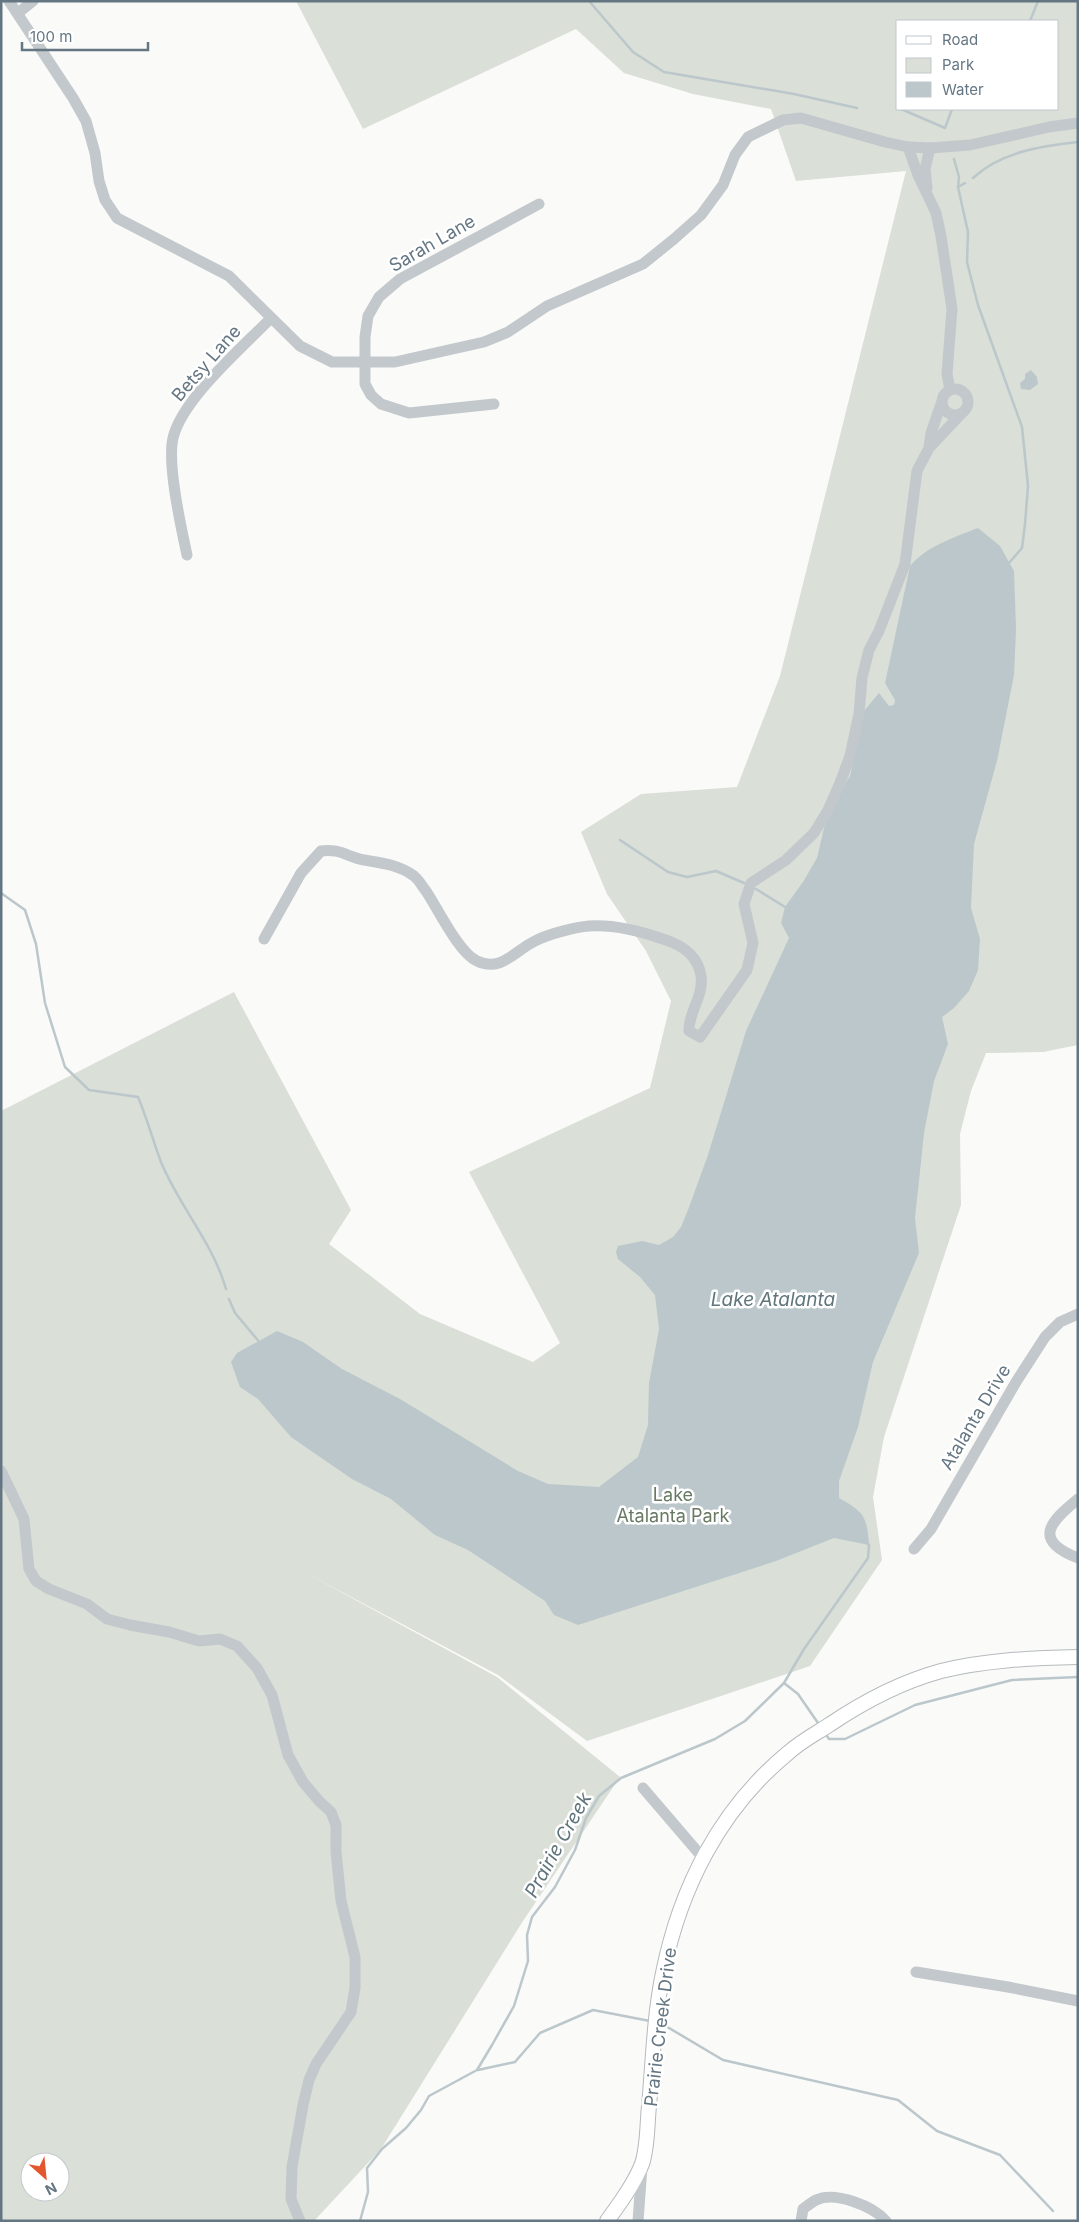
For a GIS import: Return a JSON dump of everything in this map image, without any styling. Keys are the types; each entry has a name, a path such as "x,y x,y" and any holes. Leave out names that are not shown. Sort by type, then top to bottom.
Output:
{"main road":[{"name":"Prairie Creek Drive","path":"608,2221 627,2193 642,2163 663,1975 674,1927 692,1877 719,1830 751,1789 788,1752 845,1714 885,1692 939,1672 976,1663 1031,1658 1078,1657"}],"street":[{"path":"9,1 86,121 105,200 117,218 229,276 300,346 332,362 395,362 484,342 508,332 548,306 643,264 674,240 701,215 724,185 735,155 748,137 783,120 801,118 884,142 908,147 930,148 970,145 1049,127 1078,123"},
{"path":"18,13 33,1"},
{"path":"908,147 918,175 936,213 941,236 952,309 947,374 950,390"},
{"path":"927,192 925,169 930,148"},
{"name":"Sarah Lane","path":"494,404 409,413 381,404 371,395 365,384 365,338 368,316 379,297 400,279 539,204"},
{"name":"Betsy Lane","path":"187,555 180,519 173,460 173,438 181,419 205,386 271,318"},
{"path":"264,940 301,873 321,851 333,849 363,860 399,867 416,877 458,944 475,961 487,965 499,965 537,940 587,926 617,927 655,936 680,945 695,958 701,976 699,998 688,1025 689,1031 700,1037 747,970 753,943 744,904 751,883 786,860 814,833 828,810 840,783 850,756 859,714 862,678 868,650 879,632 905,564 918,471 929,448 933,426 943,395 950,390 963,392 968,399 967,408 929,448"},
{"path":"941,404 948,414 961,414"},
{"name":"Atalanta Drive","path":"914,1548 931,1529 1044,1337 1060,1322 1078,1314"},
{"path":"1,1471 24,1519 29,1569 36,1581 49,1589 87,1604 108,1618 199,1641 220,1639 237,1646 257,1668 272,1694 288,1755 303,1782 332,1816 336,1825 336,1852 341,1901 355,1957 355,1988 351,2012 316,2064 309,2080 303,2105 292,2167 291,2199 300,2221"},
{"path":"1078,1499 1055,1517 1050,1528 1050,1539 1058,1548 1078,1558"},
{"path":"642,1788 703,1858"},
{"path":"916,1972 1008,1986 1078,2000"},
{"path":"638,2221 642,2163"},
{"path":"801,2221 803,2209 817,2199 834,2197 859,2203 886,2221"}],"green space":[{"name":"Lake Atalanta Park","path":"296,1 1078,1 1078,1045 1043,1052 986,1053 971,1091 960,1134 961,1205 884,1437 873,1497 882,1560 810,1666 587,1741 498,1675 306,1573 497,1677 620,1777 523,1921 381,2149 314,2221 1,2221 1,1111 234,992 351,1210 329,1244 420,1314 533,1362 560,1343 469,1172 650,1088 671,1001 646,951 607,894 581,832 641,794 737,787 780,676 906,171 796,181 771,109 693,94 624,73 576,29 363,129"}],"water":[{"path":"1031,370 1037,377 1038,384 1030,390 1021,389 1020,383 1025,379 1025,374"},
{"name":"Lake Atalanta","path":"978,528 1000,546 1014,571 1016,629 1014,675 997,761 974,844 971,908 980,939 978,970 969,991 954,1008 942,1017 948,1044 934,1081 924,1133 915,1218 919,1253 873,1362 858,1427 839,1481 839,1498 854,1507 863,1516 867,1527 869,1545 834,1538 776,1561 578,1625 554,1615 545,1601 468,1550 435,1535 391,1499 352,1479 291,1437 258,1399 240,1387 231,1362 237,1353 277,1331 303,1342 342,1369 400,1399 518,1471 548,1484 599,1487 638,1457 648,1425 649,1383 659,1329 655,1295 640,1277 618,1259 616,1252 618,1246 642,1241 659,1245 673,1237 681,1227 708,1155 746,1031 789,938 781,923 785,907 817,858 828,811 850,776 864,711 879,693 889,706 894,705 895,700 885,683 910,566 932,548"}],"waterway":[{"path":"589,1 633,52 664,72 794,94 857,108"},
{"path":"1030,20 1038,1"},
{"path":"903,110 945,128 952,110"},
{"path":"973,178 984,169 1009,156 1036,148 1078,142"},
{"path":"954,159 959,177 958,187 968,232 967,262 978,305 1022,427 1028,486 1025,524 1022,548 1009,563"},
{"path":"958,187 965,183"},
{"path":"620,840 668,872 687,877 716,871 744,883"},
{"path":"756,889 785,907"},
{"path":"1,893 25,910 36,944 45,1003 65,1067 89,1090 138,1097 168,1178 213,1256 226,1289"},
{"path":"229,1299 235,1313 261,1344"},
{"name":"Prairie Creek","path":"360,2221 368,2192 367,2168 382,2149 406,2128 421,2110 429,2096 477,2070 514,2006 528,1961 527,1935 532,1917 555,1887 575,1850 586,1818 599,1796 621,1778 715,1739 745,1721 784,1683 804,1649 868,1558 869,1545 867,1543"},
{"path":"827,1736 829,1739 845,1739 915,1705 1012,1680 1078,1677"},
{"path":"784,1683 798,1694 818,1723"},
{"path":"478,2070 515,2062 540,2033 593,2010 650,2021"},
{"path":"664,2025 723,2060 898,2100 937,2131 1000,2155 1053,2211"}]}
